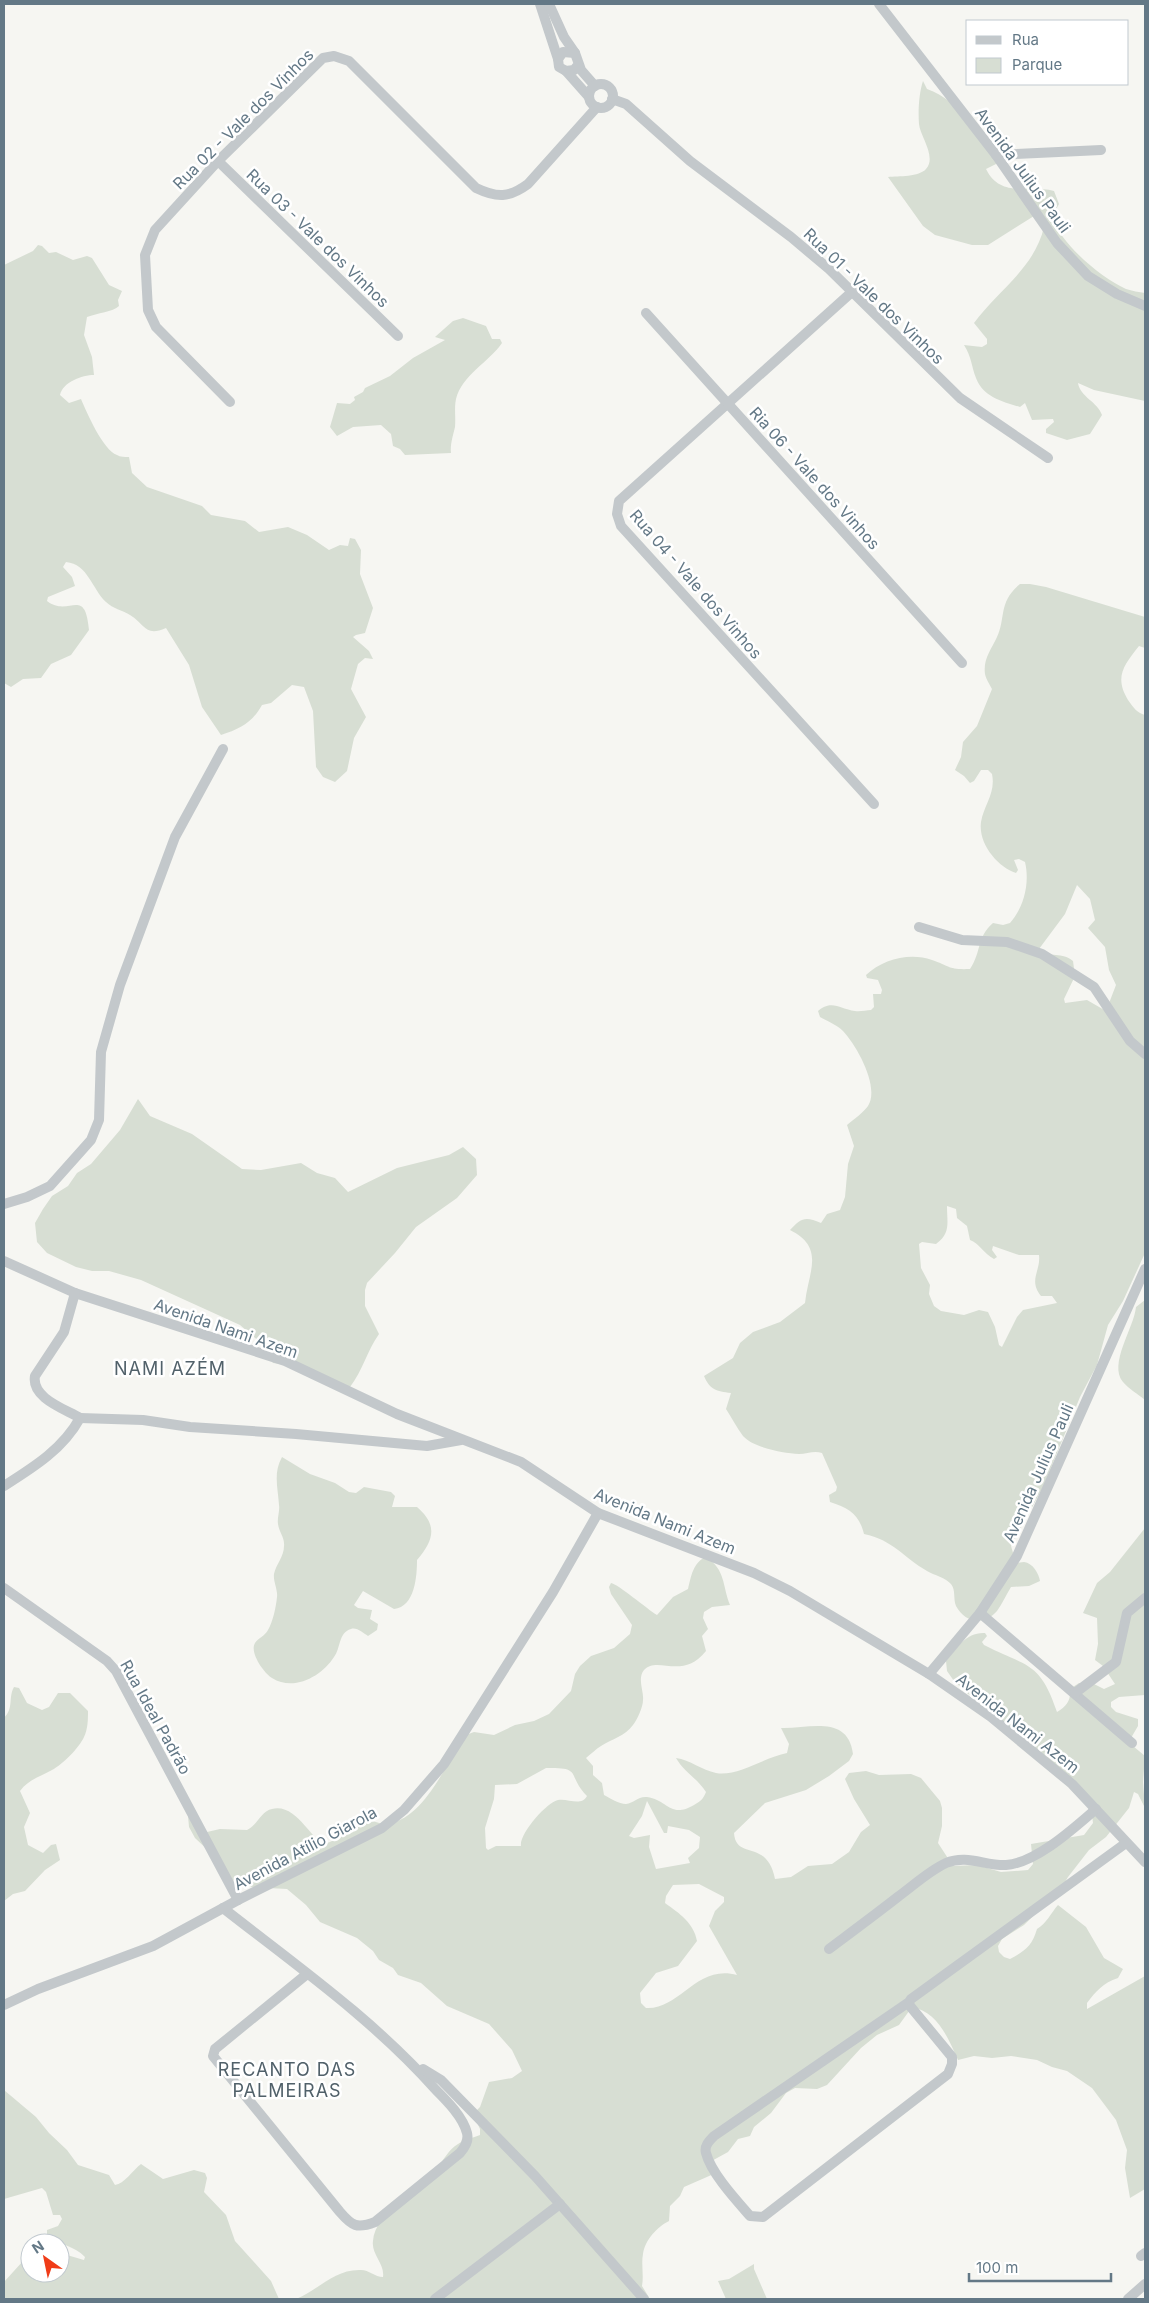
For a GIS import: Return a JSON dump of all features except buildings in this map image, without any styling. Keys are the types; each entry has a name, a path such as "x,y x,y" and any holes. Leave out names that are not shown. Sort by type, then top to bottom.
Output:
{"street":[{"path":"540,4 559,66 566,71 589,97 593,105 597,107 606,106 612,99 612,94 608,86 599,84 589,93 589,97"},
{"path":"549,4 579,64 595,86"},
{"name":"Avenida Julius Pauli","path":"879,4 996,155 1056,243 1088,276 1117,294 1145,306"},
{"path":"558,58 563,52 575,53"},
{"name":"Rua 02 - Vale dos Vinhos","path":"230,402 156,327 148,310 145,255 154,230 218,160 323,58 334,56 349,61 476,188 490,195 504,196 519,191 528,184 597,107"},
{"path":"566,71 574,70 579,64"},
{"name":"Rua 01 - Vale dos Vinhos","path":"612,99 626,104 690,161 791,237 852,291 960,398 1048,458"},
{"path":"996,155 1101,150"},
{"name":"Rua 03 - Vale dos Vinhos","path":"218,160 398,336"},
{"name":"Rua 04 - Vale dos Vinhos","path":"852,291 619,501 617,518 628,534 874,804"},
{"name":"Ria 06 - Vale dos Vinhos","path":"646,312 962,663"},
{"path":"4,1204 27,1197 50,1186 91,1140 99,1120 101,1052 120,985 175,837 223,749"},
{"path":"919,927 962,940 1007,942 1042,954 1094,987 1130,1041 1145,1054"},
{"name":"Avenida Nami Azem","path":"4,1262 75,1293 285,1361 396,1414 521,1462 598,1513 754,1572 790,1591 929,1674 991,1717 1072,1784 1145,1862"},
{"name":"Avenida Julius Pauli","path":"929,1674 980,1613 1017,1556 1145,1269"},
{"path":"75,1293 64,1332 35,1376 34,1382 39,1391 50,1401 80,1418 144,1420 190,1428 289,1433 427,1446 462,1440"},
{"path":"4,1486 37,1465 59,1446 74,1429 80,1418"},
{"name":"Avenida Atílio Giarola","path":"4,2005 38,1989 154,1946 238,1900 382,1828 404,1810 444,1764 553,1592 598,1513"},
{"name":"Rua Ideal Padrão","path":"4,1588 107,1661 116,1670 238,1900"},
{"path":"1075,1693 1116,1662 1127,1612 1145,1598"},
{"path":"980,1613 1132,1743"},
{"path":"829,1949 923,1878 945,1864 957,1860 972,1859 1006,1865 1021,1861 1034,1855 1068,1832 1096,1809"},
{"path":"909,2002 952,2057 952,2064 948,2074 763,2217 750,2216 715,2169 706,2152 707,2143 714,2136 909,2002 918,1993 1126,1843"},
{"path":"223,1908 307,1974 388,2039 447,2102 467,2133 467,2145 460,2153 375,2222 362,2227 350,2223 213,2056 215,2049 307,1974"},
{"path":"411,2062 441,2080 560,2204 644,2299"},
{"path":"435,2299 560,2204"},
{"path":"1128,2299 1145,2284"}],"green space":[{"path":"923,81 927,89 939,94 960,110 1000,162 986,169 992,178 999,184 1016,189 1054,191 1059,204 1052,217 1063,238 1083,259 1105,277 1126,289 1145,293 1145,401 1094,390 1078,383 1082,392 1097,406 1102,415 1090,434 1067,440 1046,433 1046,429 1054,422 1053,419 1032,420 1025,403 1020,407 994,398 983,390 976,378 964,345 982,347 987,344 987,339 974,323 1024,267 1039,242 1044,227 1034,216 988,245 972,245 935,235 923,226 888,177 909,176 923,172 929,164 929,153 919,124 919,102"},
{"path":"38,245 42,246 49,253 56,252 73,260 87,256 92,258 109,285 122,291 118,300 119,306 87,317 84,335 92,357 94,375 74,380 65,386 60,395 69,403 81,399 106,446 118,456 129,457 132,473 147,487 202,506 211,515 245,521 259,532 288,527 307,535 329,550 340,545 348,546 350,538 355,539 361,550 360,574 373,608 365,633 353,637 369,651 373,659 365,658 358,664 351,689 366,717 354,738 347,771 335,782 323,777 316,767 313,711 304,687 292,685 271,703 262,705 250,721 221,735 202,707 189,665 166,628 154,631 146,629 130,615 109,604 101,597 85,572 73,564 66,562 63,567 72,577 75,586 48,597 47,601 55,605 80,606 84,609 87,617 89,630 71,655 51,664 41,678 23,679 11,687 4,683 4,265 33,251"},
{"path":"463,318 486,326 492,339 500,339 502,343 470,376 459,391 455,402 455,427 451,443 451,453 405,455 400,449 393,446 391,434 381,425 353,427 337,436 330,427 337,403 350,404 355,400 354,397 363,392 365,388 390,376 413,358 445,340 435,337 453,321"},
{"path":"1020,584 1046,587 1145,617 1145,648 1139,646 1125,665 1121,678 1128,700 1137,711 1145,715 1145,1253 1123,1301 1108,1325 1097,1365 1080,1397 1043,1487 1011,1546 1016,1563 1024,1562 1030,1564 1037,1572 1040,1581 1029,1586 1011,1587 992,1616 986,1619 975,1620 964,1616 960,1612 955,1603 953,1586 949,1582 919,1566 883,1540 864,1534 859,1521 848,1509 830,1502 829,1495 836,1491 837,1487 822,1453 799,1454 769,1449 754,1444 743,1436 726,1409 731,1393 714,1389 704,1376 733,1358 740,1343 753,1332 780,1322 805,1303 811,1271 811,1253 808,1245 801,1237 790,1230 804,1219 811,1219 821,1223 827,1214 840,1210 845,1197 848,1164 854,1146 847,1125 868,1106 871,1098 871,1088 865,1067 849,1038 838,1027 820,1017 818,1011 823,1007 832,1005 857,1011 871,1010 874,1007 873,994 881,994 882,990 878,980 867,978 866,975 889,961 915,957 932,960 953,968 970,969 981,939 988,929 993,923 1003,925 1010,923 1019,910 1025,894 1027,878 1025,862 1019,859 1014,860 1018,870 1016,873 1003,866 986,846 981,830 982,816 991,793 992,774 988,770 981,770 974,781 970,783 955,770 961,757 963,742 977,726 992,689 986,676 985,664 1000,630 1005,604","holes":["1077,885 1090,899 1095,920 1088,928 1105,947 1109,970 1116,985 1106,1011 1087,1000 1065,1003 1064,999 1075,976 1073,961 1039,949 1065,914","947,1206 956,1209 957,1218 967,1226 970,1240 994,1259 997,1257 992,1250 993,1246 1019,1255 1039,1255 1035,1285 1041,1296 1052,1296 1057,1303 1023,1310 1017,1317 1002,1347 999,1345 995,1327 988,1312 979,1310 964,1315 941,1311 934,1306 929,1294 930,1285 921,1268 919,1244 922,1242 936,1244 944,1236 947,1227"]},
{"path":"138,1099 150,1116 192,1134 242,1169 261,1170 301,1163 317,1173 335,1178 348,1192 397,1168 449,1155 463,1147 476,1159 477,1175 457,1198 416,1227 367,1283 365,1306 379,1334 350,1387 298,1366 273,1363 262,1344 240,1325 141,1280 109,1271 92,1271 76,1267 47,1253 37,1242 35,1223 52,1196 68,1186 77,1173 91,1164 120,1130"},
{"path":"1145,1300 1145,1400 1123,1382 1118,1366 1136,1307"},
{"path":"282,1457 310,1474 335,1483 349,1492 356,1493 364,1487 391,1492 395,1496 392,1507 417,1507 431,1526 430,1539 417,1560 413,1590 411,1597 406,1603 394,1609 363,1591 354,1605 358,1608 372,1610 370,1619 378,1624 377,1630 368,1636 355,1629 347,1631 342,1637 338,1649 329,1664 315,1676 298,1683 280,1682 272,1678 259,1663 254,1652 256,1641 267,1632 270,1626 277,1601 274,1574 283,1554 284,1546 284,1540 278,1524 277,1481 279,1463"},
{"path":"1145,1528 1145,1695 1119,1697 1111,1702 1111,1707 1116,1712 1138,1719 1138,1726 1131,1738 1133,1746 1145,1756 1143,1782 1145,1808 1138,1794 1134,1792 1129,1808 1106,1837 1089,1850 1061,1889 1024,1925 1002,1939 998,1946 999,1952 1004,1957 1010,1959 1020,1953 1030,1944 1037,1929 1046,1921 1058,1905 1086,1927 1104,1958 1123,1969 1118,1978 1100,1988 1087,2003 1087,2009 1145,1976 1145,2189 1130,2198 1125,2168 1127,2150 1116,2120 1092,2088 1067,2071 1037,2060 1011,2056 992,2058 974,2056 958,2060 946,2035 935,2020 929,2014 912,2007 899,2025 877,2035 861,2048 827,2085 817,2089 795,2088 786,2093 771,2113 754,2127 750,2136 738,2139 728,2152 708,2163 716,2173 684,2187 680,2196 670,2206 669,2221 652,2234 644,2249 642,2258 642,2286 650,2299 296,2299 343,2273 364,2270 383,2277 382,2268 373,2246 376,2230 381,2220 398,2202 436,2170 455,2146 480,2135 480,2129 473,2114 480,2107 489,2082 512,2078 522,2071 512,2050 489,2024 447,2006 421,1983 398,1975 393,1968 379,1960 373,1951 357,1938 320,1922 306,1905 287,1889 249,1887 232,1880 212,1854 195,1838 189,1827 188,1816 207,1832 220,1829 247,1830 268,1810 281,1809 296,1817 319,1841 324,1843 338,1838 362,1820 385,1824 398,1821 422,1803 432,1790 463,1736 474,1732 494,1735 515,1725 534,1721 549,1714 571,1691 575,1674 580,1666 591,1656 614,1648 630,1634 632,1625 611,1594 609,1587 611,1583 657,1615 673,1597 688,1589 695,1566 706,1557 717,1567 720,1573 730,1605 712,1607 704,1612 703,1618 708,1629 702,1636 706,1651 697,1660 688,1665 656,1665 644,1670 641,1677 643,1703 635,1723 626,1732 599,1747 586,1758 593,1766 593,1775 602,1783 604,1795 623,1804 647,1797 660,1801 674,1809 686,1809 700,1801 706,1792 676,1758 716,1773 733,1772 787,1753 789,1744 781,1728 825,1726 835,1728 850,1741 853,1754 849,1761 806,1790 765,1803 734,1833 736,1841 740,1846 766,1858 775,1879 791,1877 808,1866 832,1864 849,1852 861,1832 870,1825 854,1799 845,1779 849,1773 866,1771 879,1775 911,1774 921,1778 940,1801 942,1826 938,1843 953,1866 977,1865 1001,1872 1028,1870 1033,1864 1031,1844 1084,1835 1093,1823 1091,1806 954,1681 947,1671 946,1661 967,1638 978,1633 985,1633 987,1636 982,1642 984,1645 1022,1662 1038,1674 1051,1695 1057,1712 1068,1702 1070,1689 1079,1683 1094,1684 1104,1689 1115,1684 1103,1666 1095,1660 1098,1644 1097,1618 1083,1613 1097,1583 1110,1572","holes":["546,1768 570,1771 587,1796 578,1802 558,1800 547,1806 524,1834 521,1846 496,1846 488,1850 486,1848 485,1828 494,1799 495,1785 517,1784","647,1801 664,1833 667,1833 668,1826 689,1830 700,1837 699,1848 688,1858 690,1863 656,1869 649,1847 650,1835 634,1838 629,1836 642,1816","699,1884 724,1897 724,1902 715,1911 709,1926 737,1975 723,1973 710,1976 699,1981 669,2002 658,2007 646,2008 641,2003 640,1993 656,1973 678,1966 697,1941 689,1924 665,1903 666,1896 673,1885"]},
{"path":"14,1687 19,1688 27,1703 42,1710 49,1707 58,1693 70,1693 88,1711 88,1721 84,1737 70,1756 56,1768 30,1781 20,1791 30,1813 24,1827 28,1845 43,1853 51,1845 56,1844 60,1860 45,1870 25,1891 13,1894 4,1901 4,1718 10,1707"},
{"path":"4,2090 36,2117 67,2150 78,2165 109,2175 115,2185 125,2179 141,2164 163,2179 194,2170 205,2173 207,2178 204,2192 226,2215 235,2241 271,2281 279,2299 4,2299 4,2282 20,2264 20,2283 70,2283 70,2256 84,2260 85,2257 70,2247 70,2233 47,2233 47,2230 58,2226 62,2219 60,2215 53,2215 46,2192 42,2188 4,2199"},
{"path":"754,2264 754,2269 767,2299 726,2299 718,2281 729,2279"}],"district":[{"name":"NAMI AZÉM","path":"170,1368"},
{"name":"RECANTO DAS PALMEIRAS","path":"287,2079"}]}
